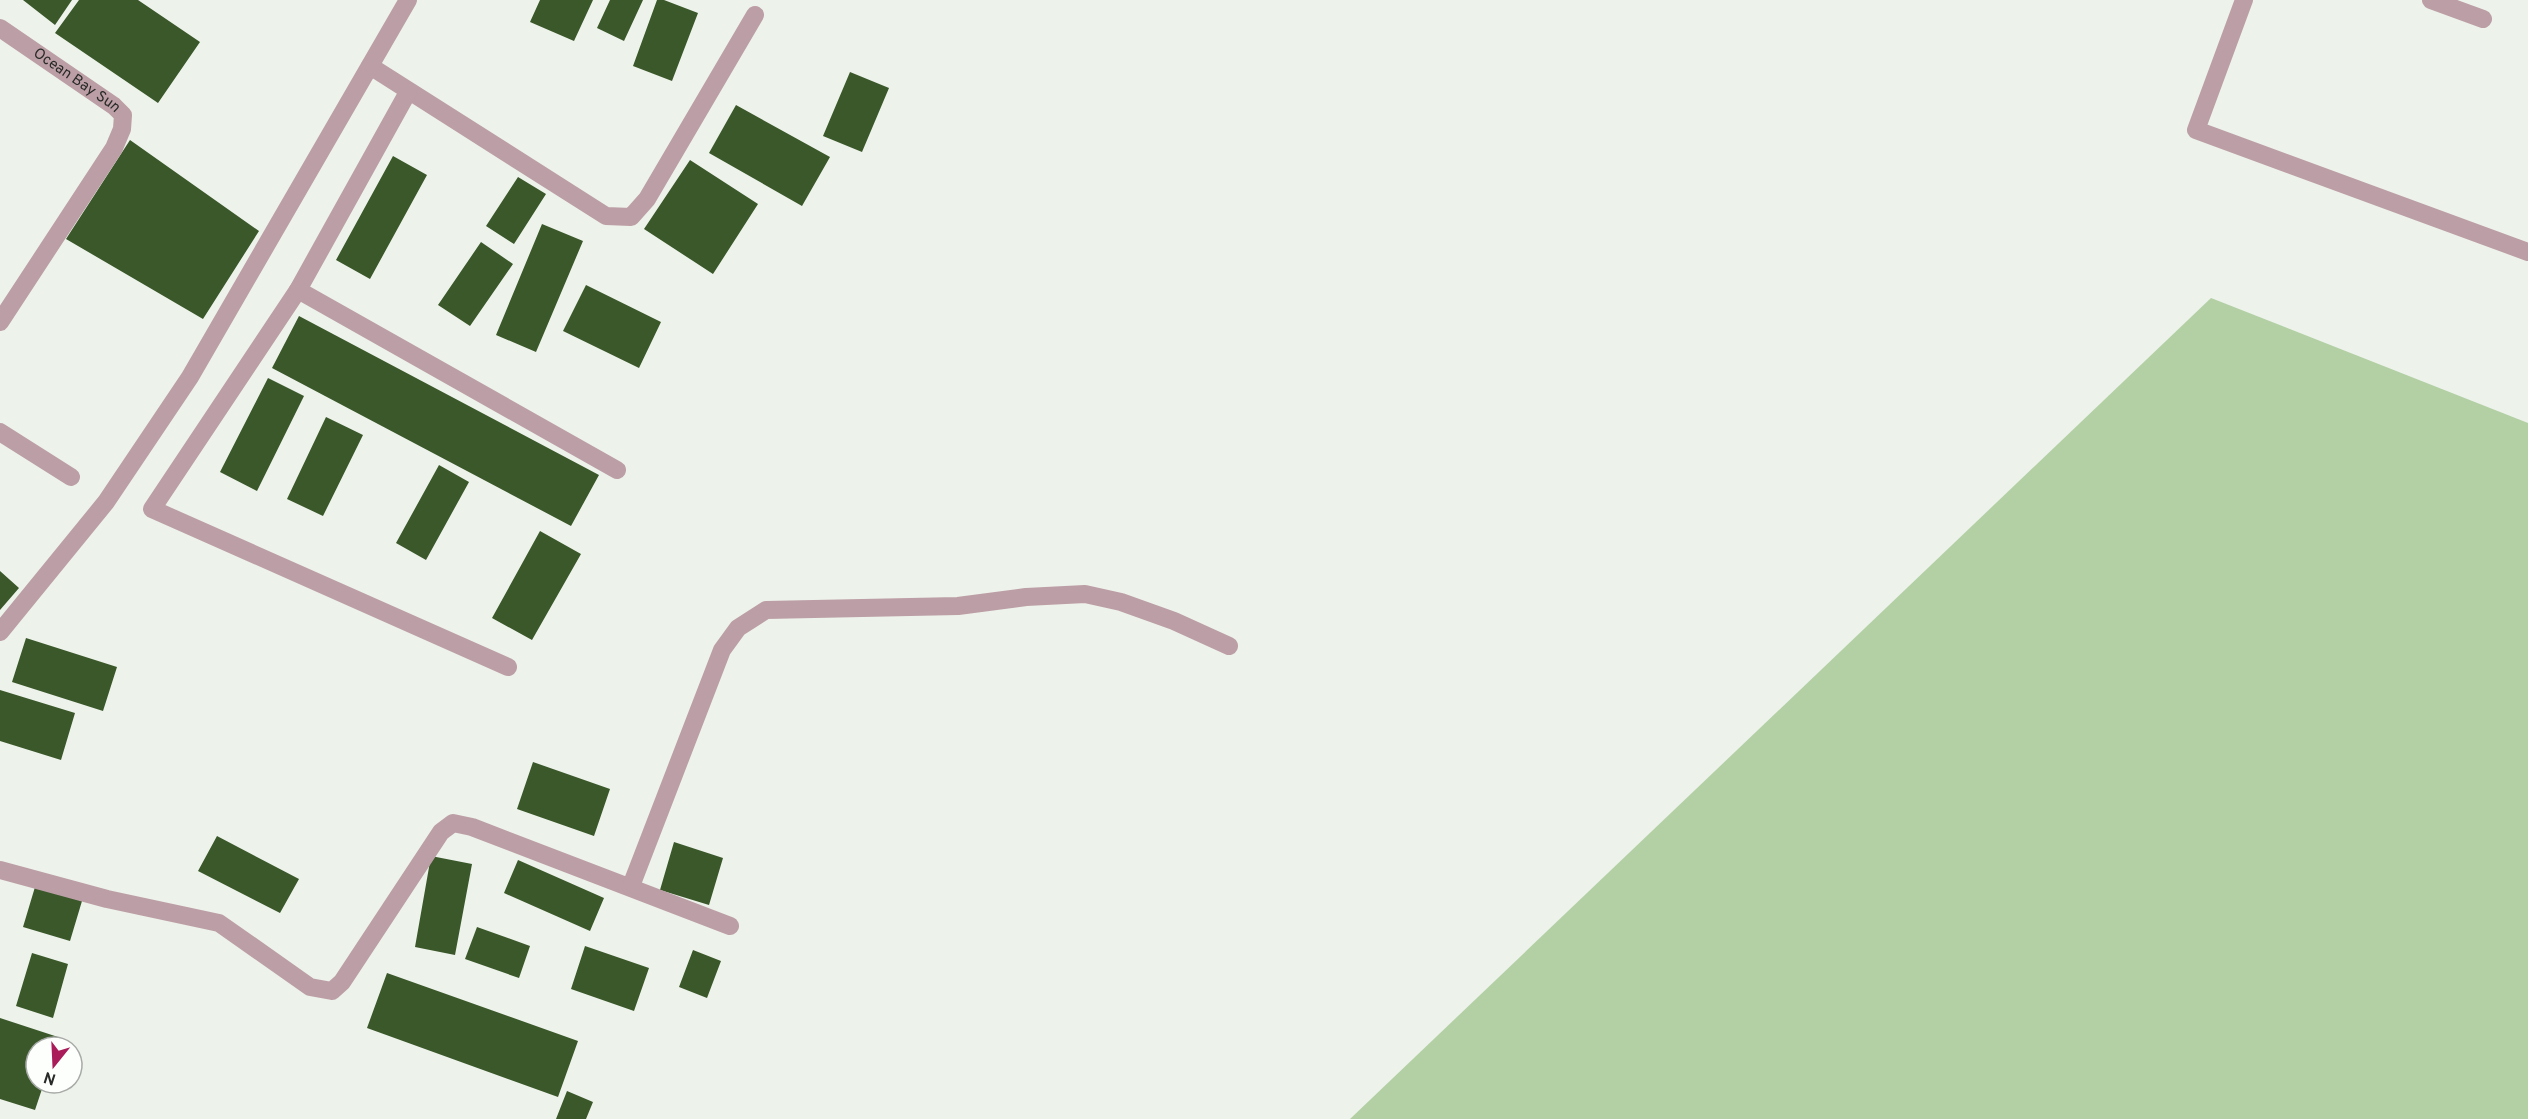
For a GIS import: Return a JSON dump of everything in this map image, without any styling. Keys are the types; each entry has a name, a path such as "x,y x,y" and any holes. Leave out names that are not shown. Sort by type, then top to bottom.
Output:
{"street":[{"path":"0,632 106,502 190,376 408,0"},
{"path":"2244,0 2196,130 2528,252"},
{"path":"2431,0 2483,19"},
{"path":"370,66 606,216 631,217 647,199 755,15"},
{"name":"Ocean Bay Sun","path":"0,28 114,106 123,115 122,129 114,148 7,297"},
{"path":"408,92 298,290 152,509 508,667"},
{"path":"298,290 617,470"},
{"path":"0,322 7,297"},
{"path":"0,432 71,477"},
{"path":"631,886 722,650 738,628 766,610 958,606 1026,597 1085,594 1121,602 1174,621 1229,646"},
{"path":"0,870 107,898 219,923 310,987 332,991 342,982 441,832 453,823 472,827 631,886 730,926"}],"green space":[{"path":"2211,298 2528,423 2528,1119 1350,1119"}],"building":[{"path":"23,0 72,0 55,25"},
{"path":"79,0 138,0 200,42 158,103 55,33"},
{"path":"540,0 593,0 574,41 530,22"},
{"path":"610,0 643,0 624,41 597,28"},
{"path":"657,0 664,0 698,13 672,81 633,66"},
{"path":"850,72 889,88 862,152 823,136"},
{"path":"736,105 830,157 802,206 709,153"},
{"path":"130,140 259,231 203,319 66,239"},
{"path":"393,156 427,175 370,279 336,260"},
{"path":"690,160 758,204 713,274 644,229"},
{"path":"518,177 546,194 514,244 486,226"},
{"path":"542,224 583,241 536,352 496,335"},
{"path":"481,242 513,264 470,326 438,305"},
{"path":"586,285 661,322 639,368 563,331"},
{"path":"299,316 599,475 571,526 272,368"},
{"path":"268,378 304,396 257,491 220,472"},
{"path":"326,417 363,435 323,516 287,499"},
{"path":"439,465 469,482 426,560 396,543"},
{"path":"540,531 581,554 532,640 492,618"},
{"path":"0,571 19,588 0,610"},
{"path":"26,638 117,667 103,711 12,682"},
{"path":"0,690 75,713 61,760 0,741"},
{"path":"533,762 610,789 594,836 517,809"},
{"path":"217,836 299,879 280,913 198,871"},
{"path":"674,842 723,858 709,905 660,890"},
{"path":"431,856 472,864 455,955 415,947"},
{"path":"518,860 604,898 590,931 504,893"},
{"path":"35,887 82,901 70,941 23,927"},
{"path":"477,927 530,946 519,978 465,959"},
{"path":"585,946 649,968 634,1011 571,989"},
{"path":"693,950 721,961 707,998 679,987"},
{"path":"32,953 68,964 53,1018 16,1006"},
{"path":"387,973 578,1041 558,1097 367,1028"},
{"path":"0,1018 52,1035 24,1035 24,1095 40,1095 35,1110 0,1099"},
{"path":"567,1091 593,1102 586,1119 556,1119"}]}
